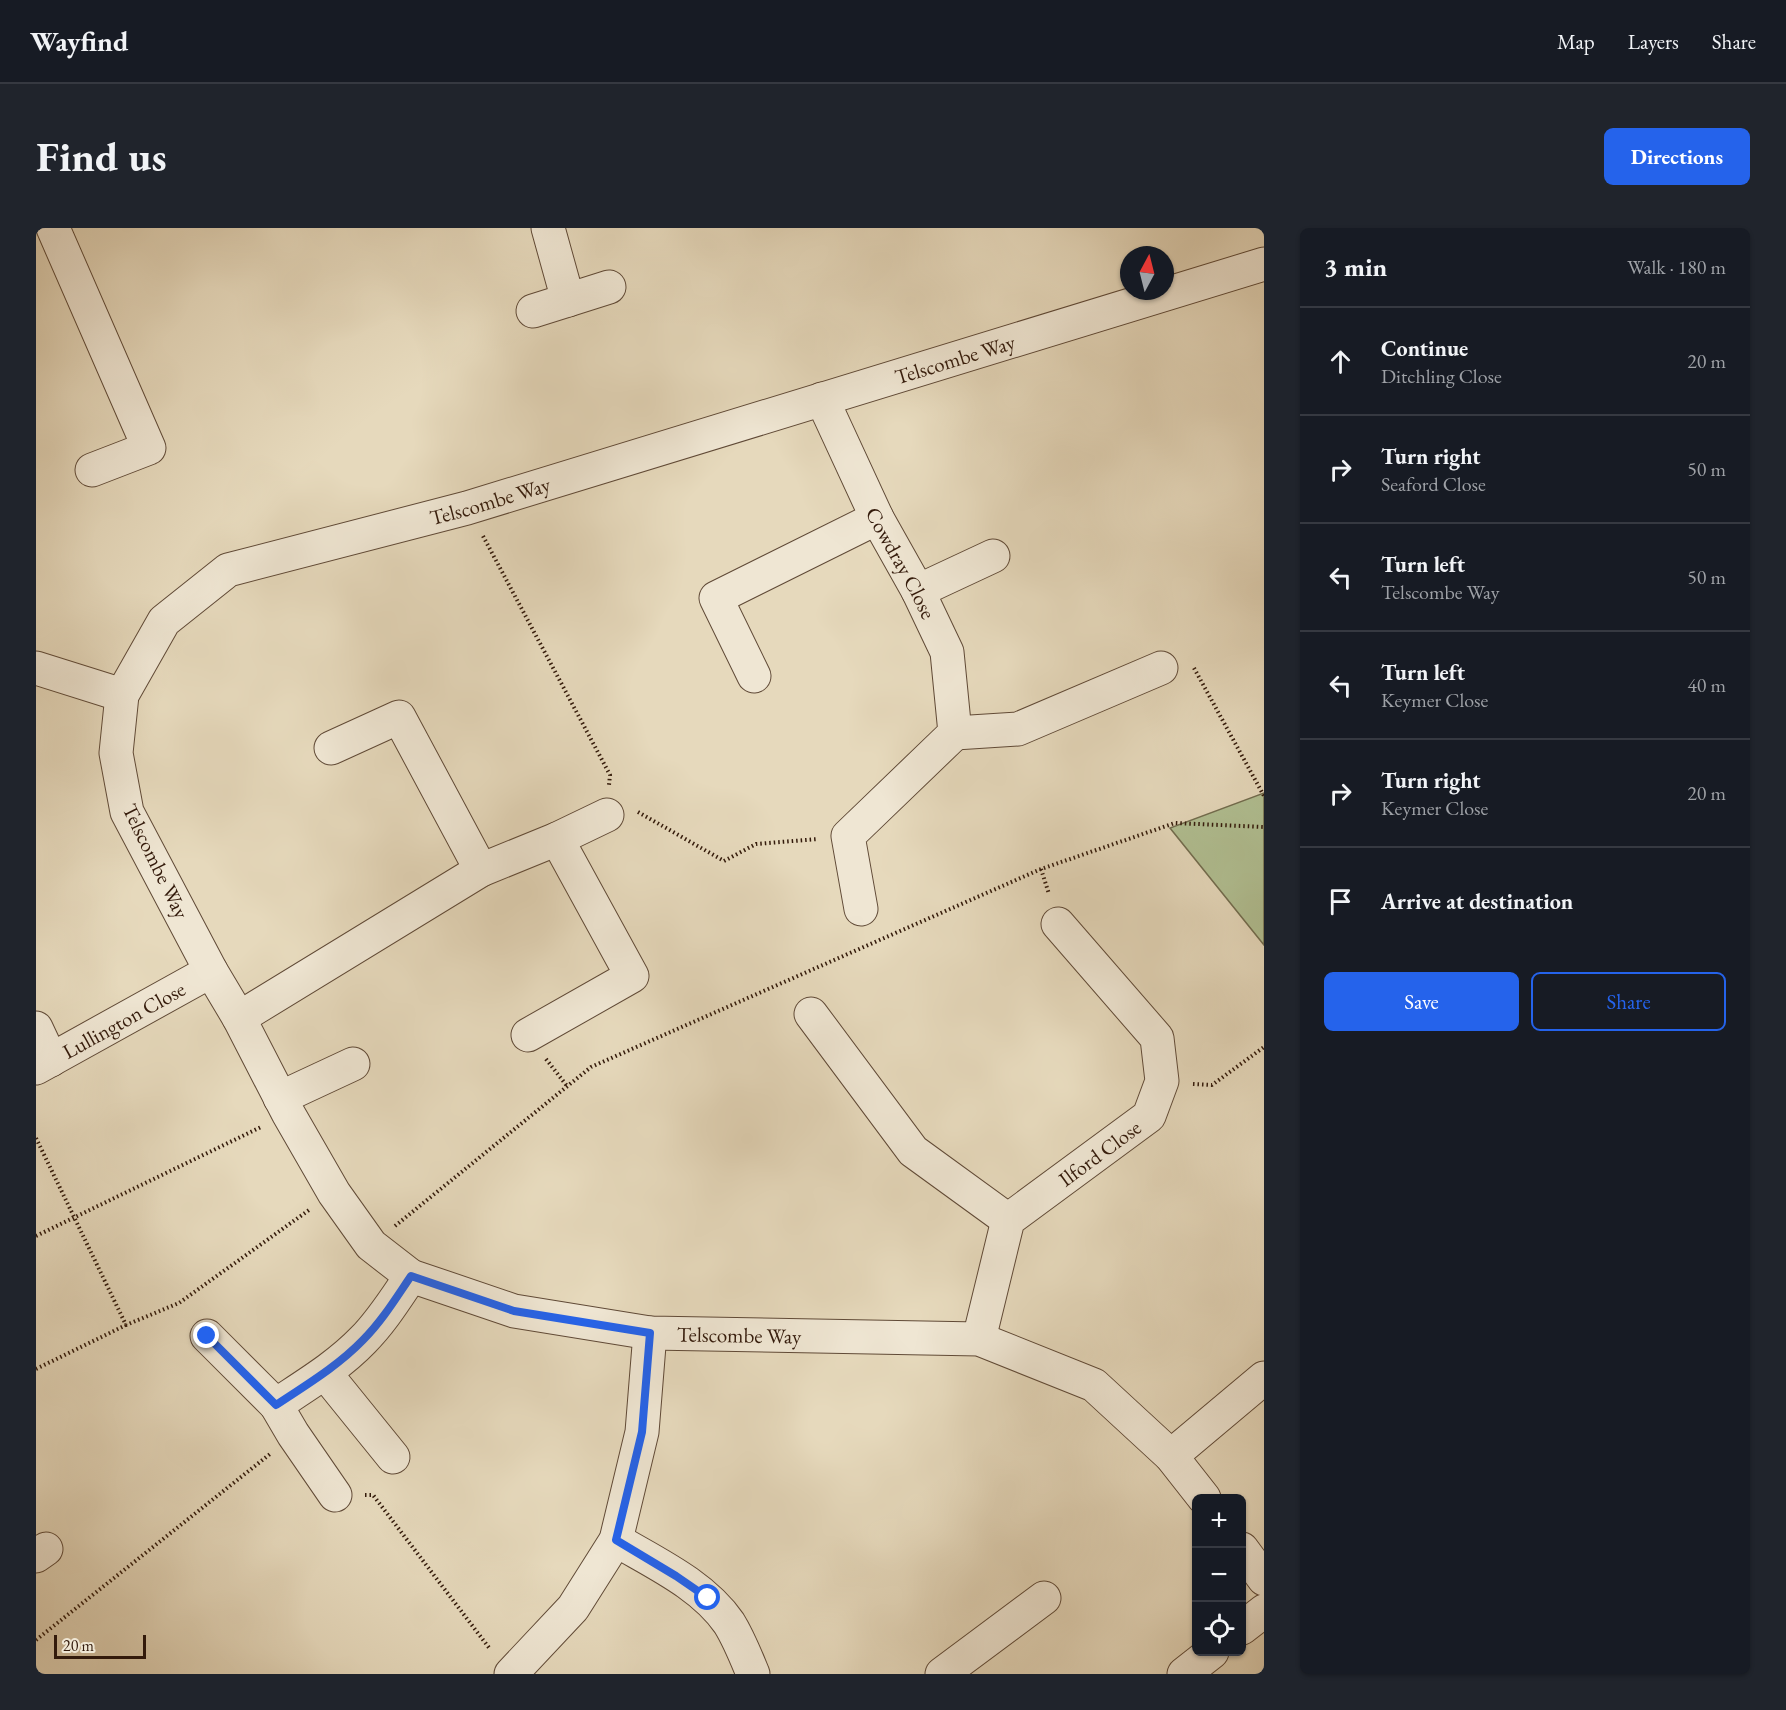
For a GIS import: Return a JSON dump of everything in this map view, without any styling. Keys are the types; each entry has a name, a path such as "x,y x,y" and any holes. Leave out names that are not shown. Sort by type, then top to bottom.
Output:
{"street":[{"path":"53,228 149,448 92,470"},
{"path":"548,228 568,300"},
{"name":"Telscombe Way","path":"1201,1494 1172,1456 1094,1385 979,1339 650,1333 514,1311 411,1276 371,1245 334,1192 284,1106 127,812 116,753 122,695 164,621 228,570 467,508 822,399 1260,275"},
{"path":"533,311 609,287"},
{"name":"Cowdray Close","path":"822,399 877,518 918,591 947,652 955,733"},
{"path":"753,676 716,598 877,518"},
{"path":"918,591 993,556"},
{"path":"36,668 122,695"},
{"path":"861,909 848,836 955,733 1018,729 1161,668"},
{"path":"331,748 399,717 481,870"},
{"path":"239,1018 481,870 557,839 607,815"},
{"path":"528,1035 632,976 557,839"},
{"name":"Ilford Close","path":"1008,1220 1149,1116 1162,1081 1157,1038 1058,924"},
{"name":"Lullington Close","path":"44,1064 211,971"},
{"path":"811,1014 913,1151 1008,1220 979,1339"},
{"path":"36,1028 44,1064"},
{"path":"284,1106 353,1064"},
{"path":"276,1405 362,1342 381,1321 411,1276"},
{"path":"503,1665 573,1608 616,1540 642,1432 650,1333"},
{"path":"207,1336 276,1405 335,1495"},
{"path":"324,1372 393,1457"},
{"path":"1172,1456 1264,1378"},
{"path":"616,1540 708,1598 729,1623 753,1674"},
{"path":"1246,1554 1264,1579"},
{"path":"942,1674 1044,1598"},
{"path":"1246,1626 1264,1611"},
{"path":"1184,1674 1207,1656"}],"path":[{"path":"467,508 610,775 607,815 639,812 724,861 756,844 848,836"},
{"path":"1161,668 1189,658 1264,796"},
{"path":"1162,1081 1212,1085 1264,1047"},
{"path":"36,1236 284,1106"},
{"path":"36,1138 126,1325"},
{"path":"36,1369 126,1325 179,1303 334,1192"},
{"path":"36,1640 293,1434"},
{"path":"335,1495 373,1495 503,1665"}],"green space":[{"path":"1264,793 1264,945 1170,828"}],"route":[{"path":"207,1336 276,1405 362,1342 381,1321 411,1276 514,1311 650,1333 642,1432 616,1540 708,1598"}]}
